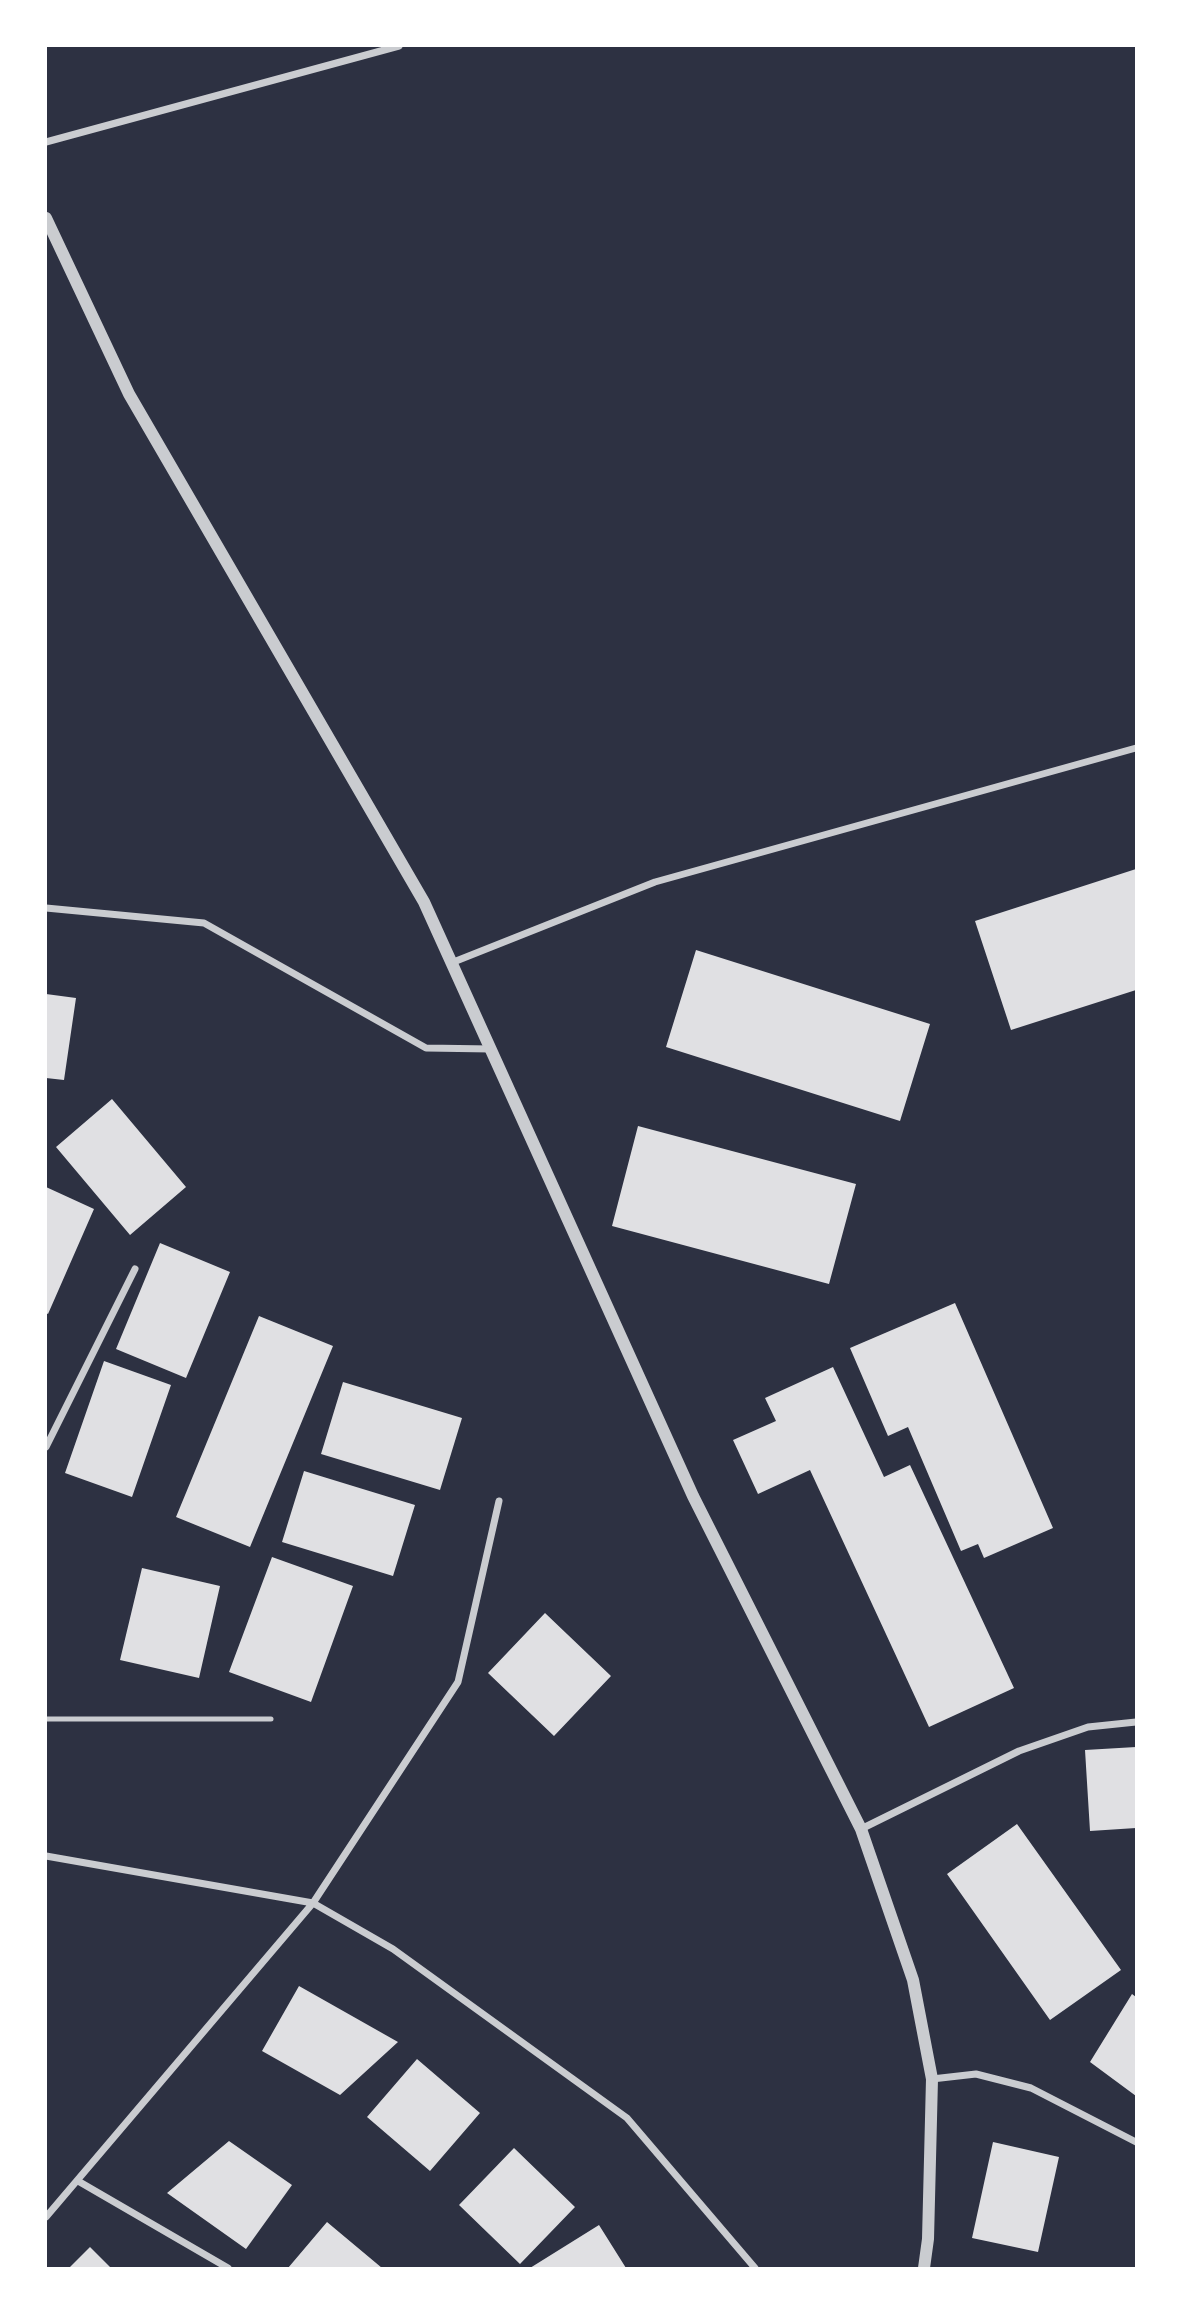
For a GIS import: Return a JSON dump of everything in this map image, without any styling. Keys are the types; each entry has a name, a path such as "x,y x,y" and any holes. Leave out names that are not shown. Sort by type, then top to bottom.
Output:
{"street":[{"path":"46,142 399,46"},
{"path":"46,218 129,394 424,902 693,1496 861,1829 914,1980 932,2079 928,2239 924,2269"},
{"path":"452,962 655,882 1136,748"},
{"path":"46,908 204,923 426,1048 491,1049"},
{"path":"46,1447 135,1269"},
{"path":"46,2217 313,1903 458,1682 499,1501"},
{"path":"861,1829 1019,1751 1088,1727 1136,1722"},
{"path":"46,1856 313,1903 393,1949 627,2118 755,2269"},
{"path":"932,2079 976,2074 1031,2088 1136,2142"},
{"path":"78,2181 228,2269"}],"lane":[{"path":"46,1719 271,1719"}],"building":[{"path":"1136,869 1136,990 1011,1030 975,921"},
{"path":"696,950 930,1024 900,1121 666,1047"},
{"path":"46,994 76,998 64,1080 46,1078"},
{"path":"112,1099 186,1187 130,1235 56,1147"},
{"path":"638,1126 856,1184 829,1284 612,1226"},
{"path":"46,1187 94,1209 48,1314 46,1313"},
{"path":"160,1243 230,1272 186,1378 116,1349"},
{"path":"955,1303 1053,1528 984,1558 978,1544 961,1551 908,1427 888,1436 850,1348"},
{"path":"259,1316 333,1346 250,1547 176,1517"},
{"path":"104,1361 171,1385 132,1497 65,1473"},
{"path":"833,1367 884,1477 910,1465 1014,1688 929,1727 810,1470 758,1494 733,1440 776,1421 765,1398"},
{"path":"343,1382 462,1418 440,1490 321,1454"},
{"path":"304,1471 415,1505 393,1576 282,1542"},
{"path":"272,1557 353,1586 311,1702 229,1672"},
{"path":"142,1568 220,1586 199,1678 120,1660"},
{"path":"545,1613 611,1676 554,1736 488,1673"},
{"path":"1136,1747 1136,1828 1090,1831 1085,1750"},
{"path":"1017,1824 1121,1970 1050,2020 947,1874"},
{"path":"299,1986 398,2042 340,2095 262,2051"},
{"path":"1132,1994 1136,1997 1136,2096 1090,2062"},
{"path":"417,2059 480,2113 430,2171 367,2117"},
{"path":"229,2141 292,2185 246,2249 167,2193"},
{"path":"993,2142 1059,2157 1038,2252 972,2238"},
{"path":"514,2148 575,2207 520,2264 459,2205"},
{"path":"327,2222 382,2268 288,2268"},
{"path":"599,2225 626,2268 530,2268"},
{"path":"90,2247 111,2268 69,2268"}]}
